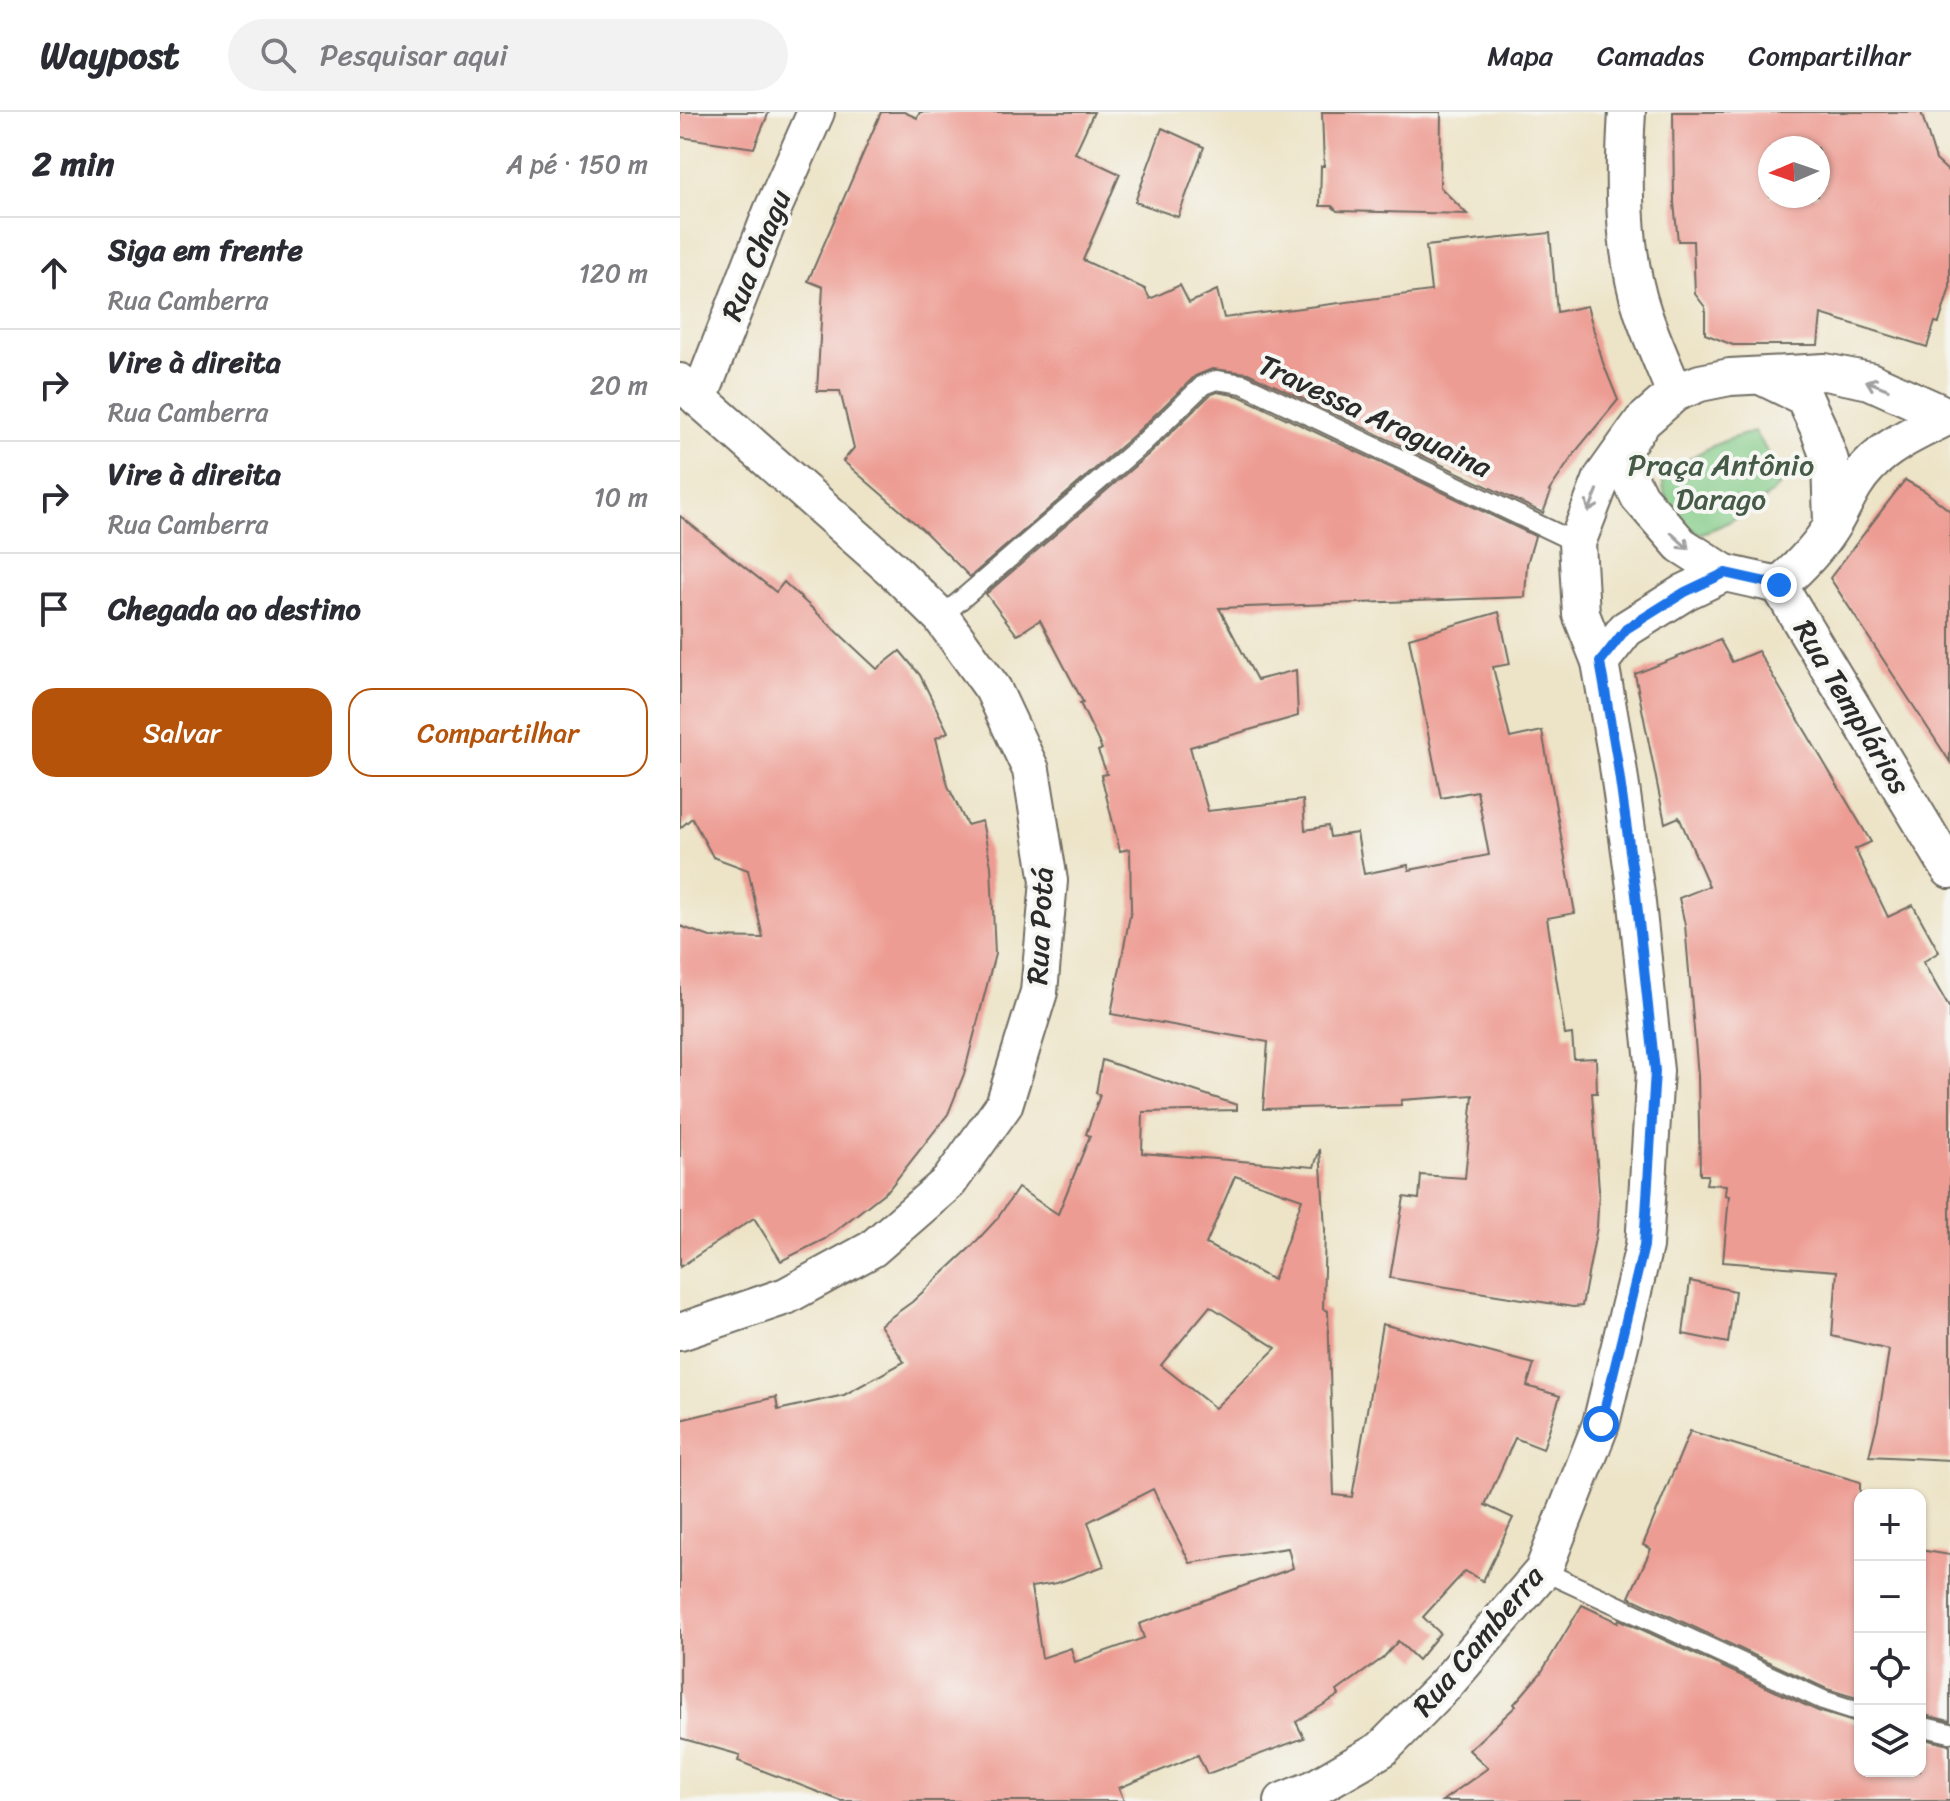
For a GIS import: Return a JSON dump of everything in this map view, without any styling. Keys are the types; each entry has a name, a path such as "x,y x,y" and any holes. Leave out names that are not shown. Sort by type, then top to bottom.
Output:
{"street":[{"name":"Rua Chagu","path":"690,391 816,112"},
{"path":"1627,112 1623,175 1629,246 1642,311 1675,393"},
{"name":"Rua Camberra","path":"1283,1801 1313,1789 1382,1749 1445,1685 1543,1571 1601,1424 1644,1246 1655,1071 1636,894 1617,759 1600,662 1581,614 1577,543 1602,478 1642,422 1675,393 1700,383 1760,375 1825,372 1870,381 1949,416"},
{"path":"1760,375 1804,397 1814,417 1830,461 1832,525"},
{"name":"Rua Potá","path":"680,1332 786,1296 872,1249 949,1182 1004,1105 1039,992 1049,881 1031,770 993,689 941,617 892,569 690,391"},
{"name":"Rua Camberra","path":"1779,585 1806,562 1832,525 1853,484 1870,464 1895,445 1949,416"},
{"path":"1619,456 1639,497 1681,545 1725,573 1779,585"},
{"path":"1600,662 1626,629 1685,592 1725,573"},
{"name":"Rua Templários","path":"1779,585 1950,870"}],"lane":[{"name":"Travessa Araguaina","path":"941,617 1142,444 1203,385 1216,380 1243,384 1577,543"},
{"path":"1543,1571 1823,1700 1854,1710"},
{"path":"1926,1727 1950,1733"}],"green space":[{"name":"Praça Antônio Darago","path":"1754,432 1771,457 1780,485 1763,501 1742,514 1699,534 1674,511 1665,495 1663,479 1705,450"}],"building":[{"path":"680,112 769,112 754,148 680,137"},
{"path":"881,112 904,112 917,118 920,112 1094,112 1075,153 1120,174 1083,260 1145,289 1150,299 1180,285 1189,303 1217,290 1224,318 1431,291 1426,246 1550,233 1557,312 1587,306 1603,363 1618,400 1576,451 1549,491 1543,513 1248,373 1212,369 1195,376 1134,435 970,577 923,530 843,461 854,448 840,391 817,391 823,287 808,281"},
{"path":"1322,112 1441,112 1440,187 1467,214 1337,211 1332,206 1320,206 1321,166 1324,166"},
{"path":"1673,112 1921,112 1936,160 1950,173 1950,287 1939,323 1935,322 1927,347 1821,314 1818,345 1733,345 1705,334 1705,307 1695,294 1693,241 1678,241 1674,203"},
{"path":"1162,128 1204,147 1178,217 1135,202"},
{"path":"1217,392 1239,396 1535,536 1527,564 1525,597 1219,608 1257,680 1296,670 1298,716 1190,747 1208,811 1303,800 1305,830 1328,826 1330,837 1357,833 1364,874 1408,865 1409,870 1489,855 1477,791 1441,798 1409,638 1499,612 1510,664 1493,667 1510,738 1542,731 1575,913 1547,918 1565,1035 1572,1034 1574,1059 1596,1058 1597,1093 1592,1093 1599,1190 1597,1227 1582,1306 1390,1278 1404,1197 1419,1199 1421,1175 1465,1178 1473,1095 1401,1100 1401,1105 1263,1109 1268,1042 1111,1014 1131,910 1130,849 1120,851 1101,775 1107,774 1098,751 1102,749 1080,703 1083,702 1040,620 1017,635 986,594"},
{"path":"1905,480 1950,511 1950,762 1830,578"},
{"path":"680,516 776,592 784,582 877,669 900,651 920,675 948,732 936,738 948,786 967,825 982,821 991,866 995,954 964,1074 948,1114 889,1189 825,1239 781,1261 754,1218 680,1267 680,926 710,937 763,938 748,870 713,857 692,818 680,828"},
{"path":"1720,640 1732,662 1758,651 1871,842 1855,849 1888,917 1913,905 1939,952 1923,962 1950,1009 1950,1460 1869,1456 1889,1350 1832,1336 1837,1271 1723,1262 1729,1196 1725,1195 1726,1185 1706,1184 1708,1175 1700,1175 1698,1076 1685,925 1679,898 1709,886 1679,817 1665,823 1635,674"},
{"path":"1102,1060 1237,1105 1237,1110 1143,1112 1142,1153 1314,1167 1320,1149 1325,1229 1323,1309 1328,1311 1334,1495 1352,1497 1382,1324 1534,1364 1527,1386 1560,1396 1543,1449 1515,1438 1485,1505 1513,1518 1483,1581 1465,1571 1423,1617 1440,1633 1418,1660 1398,1641 1383,1658 1337,1691 1339,1695 1296,1722 1304,1738 1207,1774 1198,1755 1119,1788 1124,1801 841,1801 738,1761 740,1755 680,1738 680,1420 776,1397 778,1410 844,1395 904,1362 880,1325 912,1302 972,1246 997,1219 1018,1188 1058,1214 1090,1136 1086,1134 1100,1095 1096,1093","holes":["1235,1176 1302,1199 1273,1280 1206,1244","1210,1306 1276,1348 1215,1408 1161,1365","1153,1489 1190,1563 1288,1548 1293,1568 1139,1624 1144,1638 1075,1662 1071,1648 1042,1658 1031,1587 1057,1583 1104,1566 1088,1522"]},
{"path":"1690,1281 1735,1291 1728,1343 1683,1334"},
{"path":"1690,1431 1860,1482 1860,1489 1854,1489 1854,1697 1827,1689 1629,1597 1651,1549 1643,1545"},
{"path":"1926,1551 1950,1555 1950,1721 1926,1715"},
{"path":"1582,1605 1818,1711 1854,1722 1854,1777 1926,1777 1926,1739 1950,1745 1950,1801 1442,1801 1488,1768 1469,1750 1516,1706 1514,1704 1541,1673"}],"route":[{"path":"1601,1424 1644,1246 1655,1071 1636,894 1600,662 1626,629 1685,592 1725,573 1779,585"}]}
